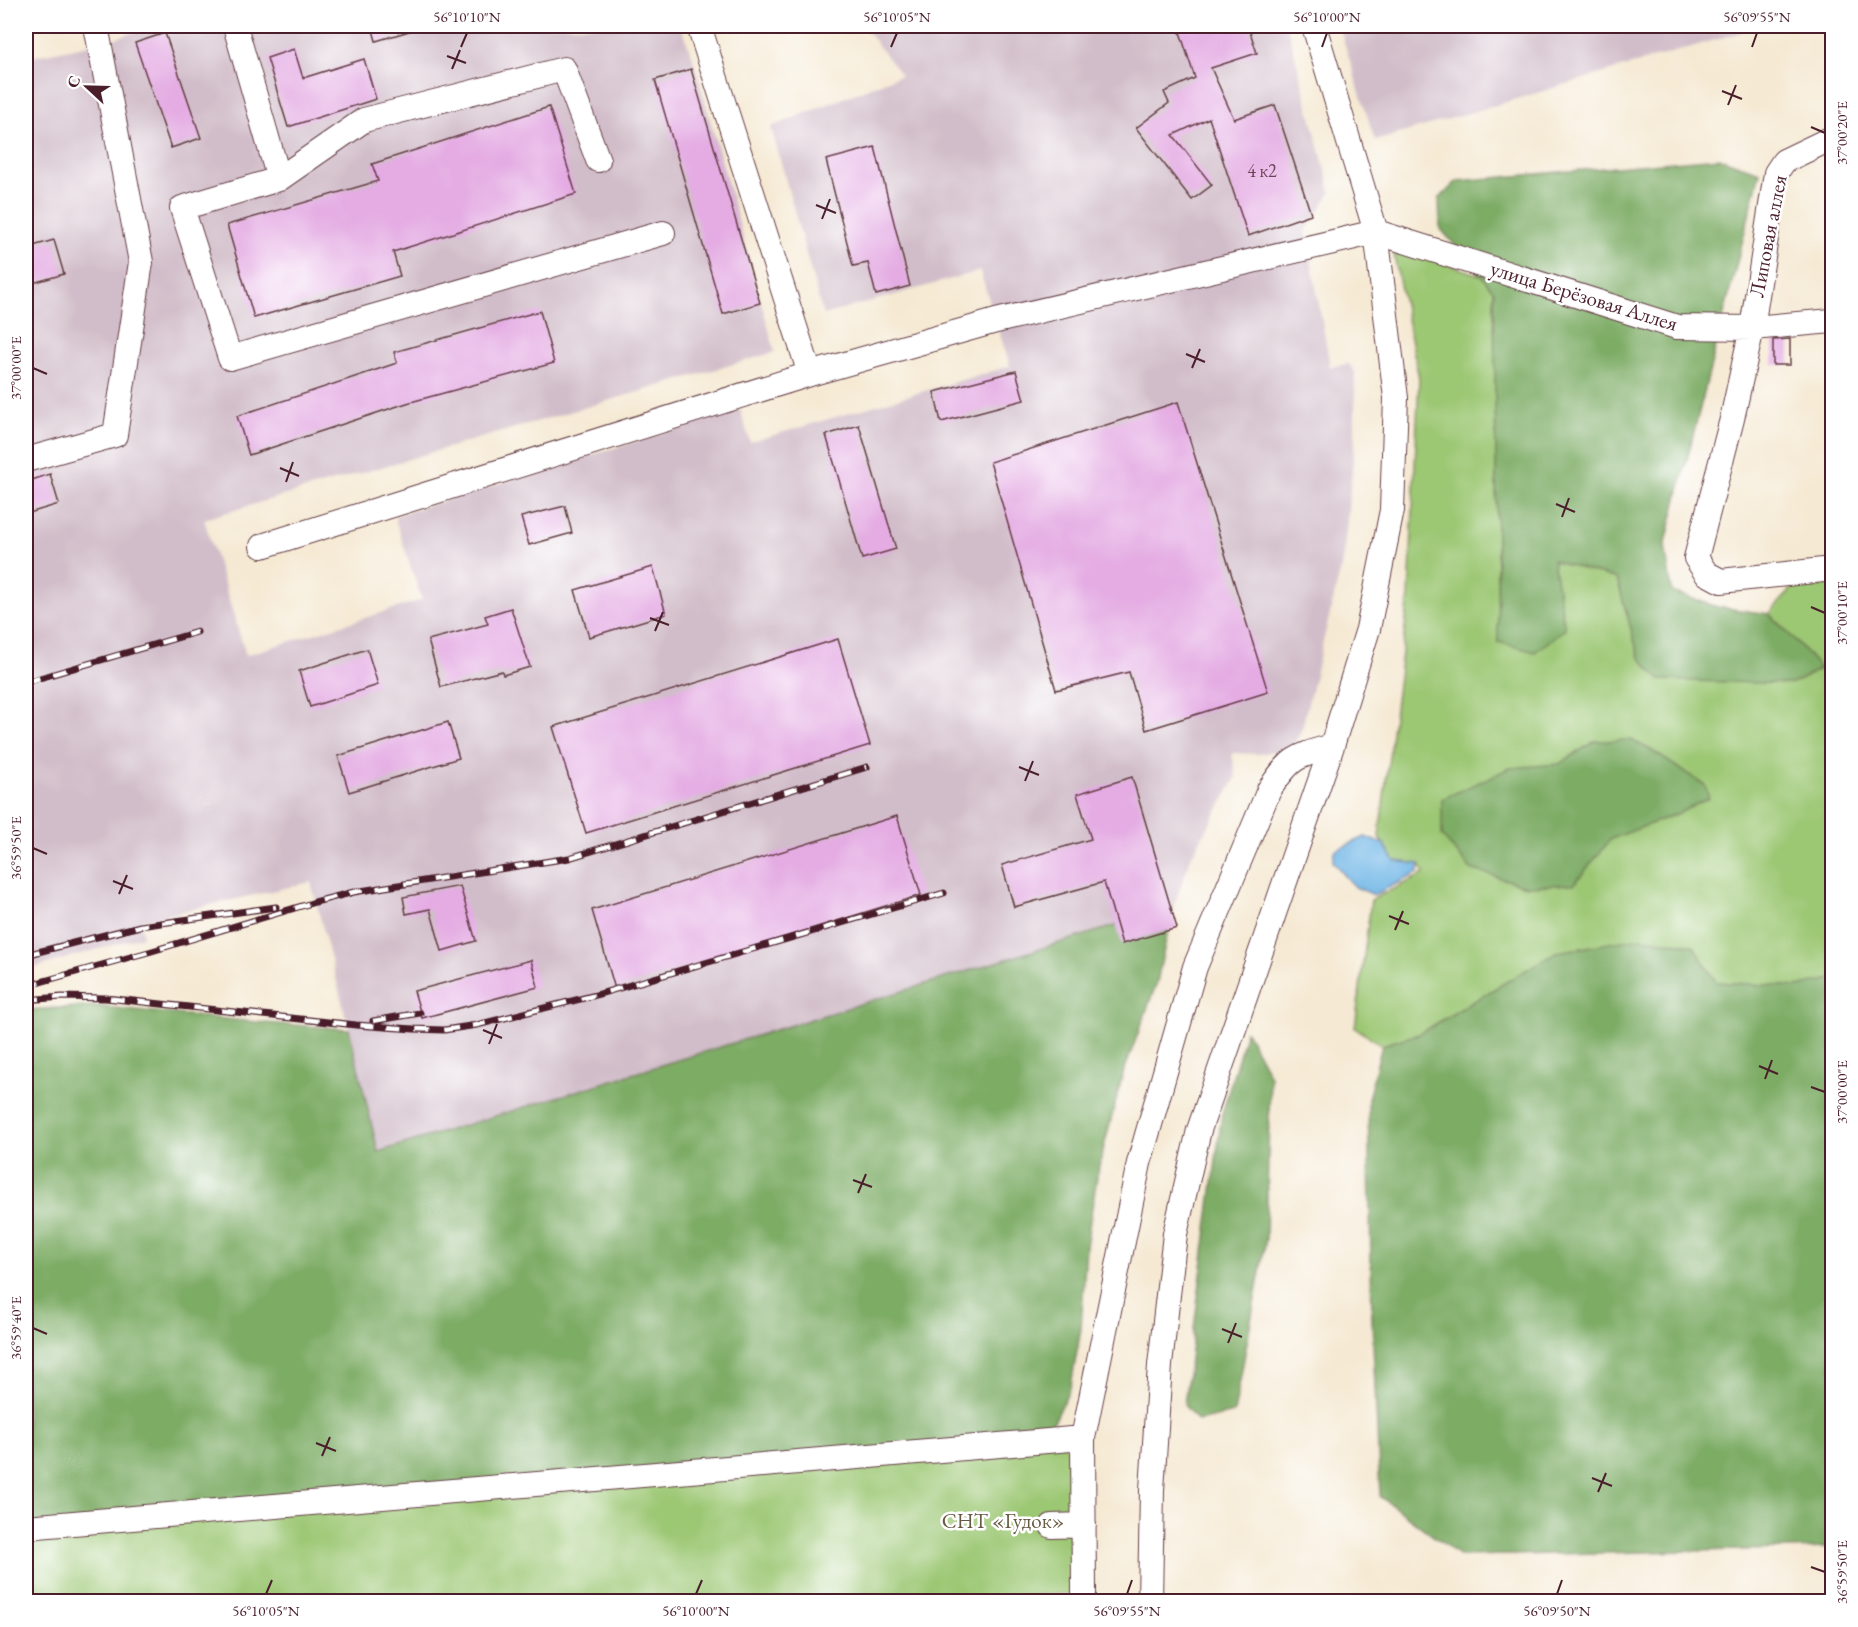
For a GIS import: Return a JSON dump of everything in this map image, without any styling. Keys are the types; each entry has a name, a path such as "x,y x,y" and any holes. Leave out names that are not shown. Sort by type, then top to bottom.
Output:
{"street":[{"path":"26,460 115,435 141,262 96,26"},
{"path":"235,26 279,178"},
{"path":"699,26 810,374"},
{"path":"1149,1595 1152,1490 1160,1365 1175,1234 1199,1130 1332,746 1368,629 1392,510 1396,398 1376,232 1314,26"},
{"path":"598,160 564,69 364,120 279,178 182,208 230,358 663,233"},
{"name":"Липовая аллея","path":"1833,138 1784,161 1776,173 1752,328 1732,419 1696,558 1706,573 1720,581 1833,569"},
{"path":"262,546 810,374 996,321 1376,232"},
{"name":"улица Берёзовая Аллея","path":"1376,232 1677,327 1752,328 1833,321"},
{"path":"1084,1593 1083,1438 1139,1163 1195,967 1269,790 1283,768 1298,756 1332,746"},
{"path":"26,1527 1083,1438"},
{"path":"1052,1526 1084,1524"}],"shaded area":[{"path":"153,26 680,26 692,55 775,352 204,519 246,655 422,600 394,516 740,409 750,442 1010,366 980,271 823,315 771,127 901,75 863,26 1287,26 1331,192 1306,231 1330,367 1349,364 1355,372 1355,439 1343,560 1302,728 1297,739 1289,749 1258,754 1232,753 1236,778 1192,855 1173,908 378,1152 311,882 140,921 143,936 26,970 26,58 104,42"},
{"path":"1339,26 1762,26 1375,141"}],"green space":[{"path":"1719,158 1760,172 1665,546 1672,592 1718,607 1769,614 1820,669 1792,684 1660,680 1639,657 1617,579 1553,560 1565,629 1535,652 1498,642 1494,291 1440,228 1439,199 1457,181"},
{"path":"1407,250 1482,276 1494,291 1498,642 1552,560 1617,579 1639,657 1792,684 1820,669 1769,614 1798,582 1832,578 1832,979 1798,987 1716,982 1693,945 1556,952 1419,1034 1382,1045 1355,1028 1371,900 1424,874 1420,864 1395,861 1379,837 1409,596 1419,378 1394,255"},
{"path":"1631,740 1705,785 1709,798 1679,813 1611,839 1574,884 1526,886 1471,869 1442,836 1442,799 1510,768 1559,764 1595,741"},
{"path":"1173,908 1157,982 1122,1077 1098,1170 1086,1246 1081,1329 1071,1385 1055,1420 1033,1442 26,1526 26,1010 95,1006 349,1029 378,1152"},
{"path":"1641,938 1693,945 1716,982 1798,987 1832,979 1832,1548 1460,1556 1380,1496 1372,1320 1368,1099 1382,1045 1419,1034 1556,952"},
{"path":"1246,1031 1270,1076 1266,1239 1234,1413 1198,1421 1184,1405 1222,1114"},
{"name":"СНТ «Гудок»","path":"1083,1438 1084,1593 888,1602 26,1602 26,1526"}],"water":[{"path":"1365,837 1384,844 1395,861 1420,864 1418,873 1374,895 1355,887 1333,862 1334,851"}],"building":[{"path":"372,26 415,26 416,29 376,41"},
{"path":"1178,26 1248,26 1257,53 1211,68 1234,119 1275,105 1311,214 1248,236 1209,118 1173,135 1212,185 1192,200 1136,128 1169,103 1164,92 1195,78"},
{"path":"165,33 201,138 171,148 135,43"},
{"path":"294,49 303,78 364,59 376,99 288,127 267,58"},
{"path":"691,69 760,303 723,314 655,80"},
{"path":"549,107 576,194 393,252 400,276 254,318 227,225 378,181 372,164"},
{"path":"875,147 910,286 876,295 868,263 853,266 826,160"},
{"path":"54,240 64,274 26,285 26,248"},
{"path":"540,311 554,363 407,403 249,455 237,416 397,363 394,352"},
{"path":"1790,339 1790,365 1773,365 1773,340"},
{"path":"1016,371 1024,400 941,422 934,392"},
{"path":"1178,402 1268,692 1146,730 1129,672 1056,690 990,462"},
{"path":"859,425 896,549 862,559 826,435"},
{"path":"50,474 59,504 26,514 26,482"},
{"path":"565,506 572,533 529,545 521,517"},
{"path":"653,567 666,614 589,637 575,590"},
{"path":"511,608 530,667 503,675 502,671 441,687 428,640 488,624 485,616"},
{"path":"838,639 870,745 586,833 553,727"},
{"path":"367,649 378,685 310,707 299,671"},
{"path":"448,722 459,758 349,792 338,756"},
{"path":"1132,777 1177,928 1122,944 1104,882 1014,907 1002,865 1091,839 1077,794"},
{"path":"897,816 921,895 615,989 592,910"},
{"path":"460,886 476,941 442,951 430,909 406,914 403,897"},
{"path":"531,960 538,987 422,1018 414,991"}],"railway":[{"path":"26,682 197,632"},
{"path":"26,986 354,892 569,858 867,767"},
{"path":"26,1000 62,997 106,998 356,1025 444,1030 477,1025 596,995 944,893"},
{"path":"26,955 140,926 276,907"},
{"path":"373,1021 420,1013"}]}
